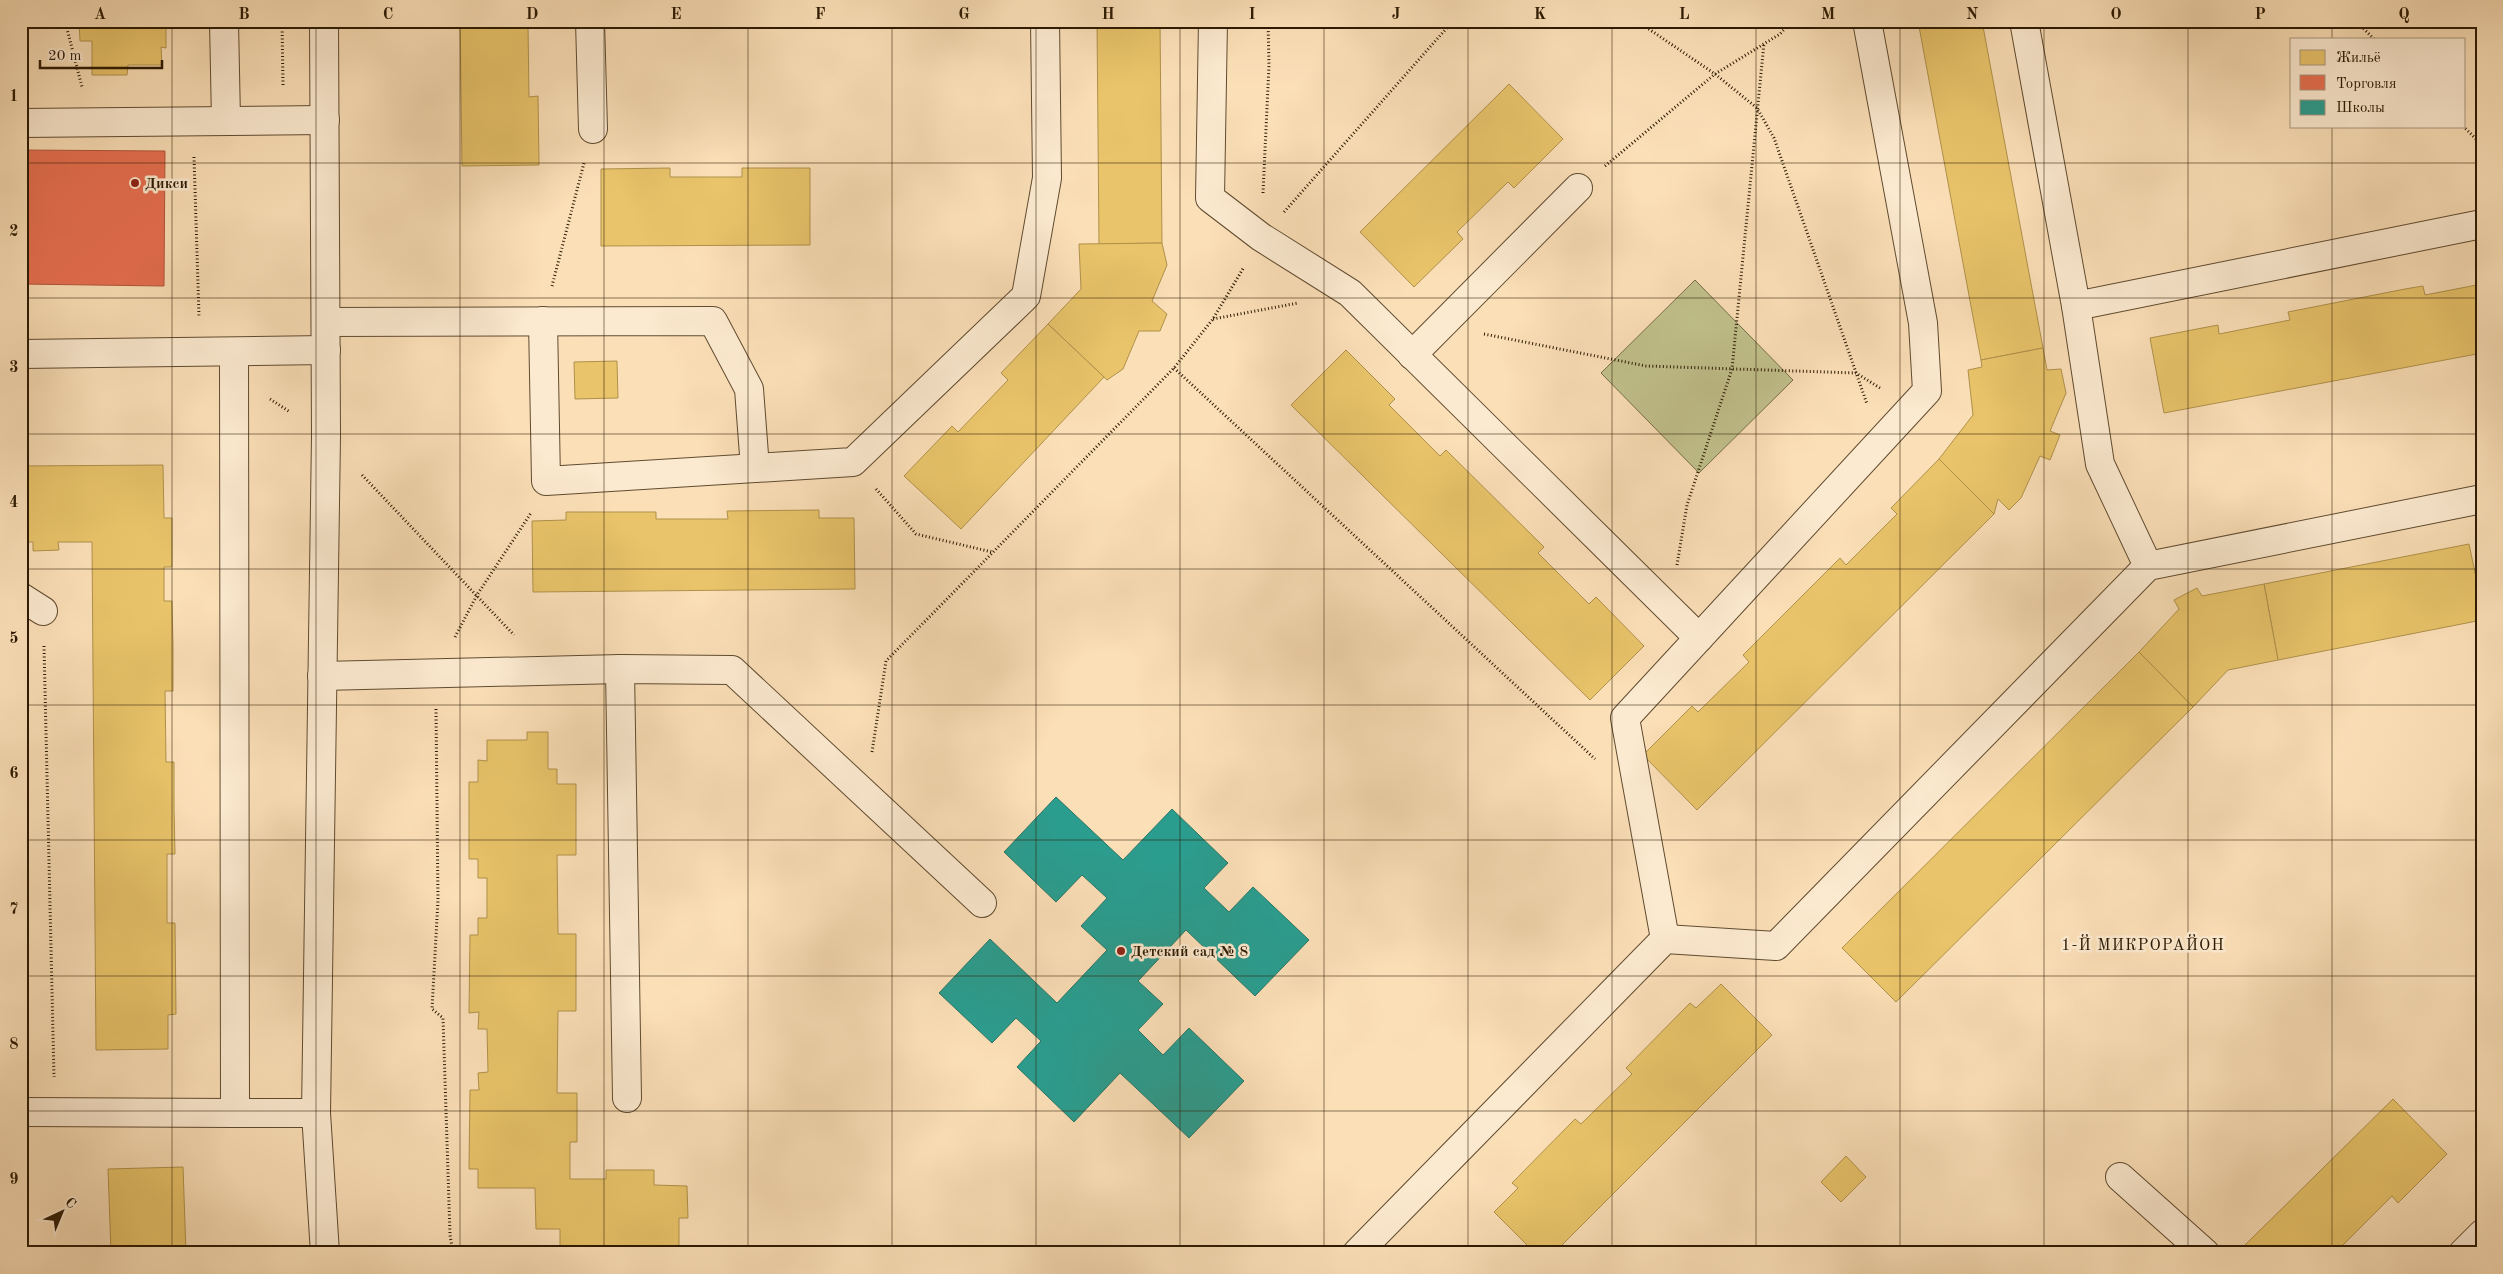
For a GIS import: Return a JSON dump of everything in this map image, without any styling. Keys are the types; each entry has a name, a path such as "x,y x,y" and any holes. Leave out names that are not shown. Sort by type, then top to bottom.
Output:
{"street":[{"path":"224,21 226,121"},
{"path":"324,21 326,436 316,1113 325,1253"},
{"path":"590,21 593,129"},
{"path":"543,321 546,481 853,462 1026,296 1047,178 1046,21"},
{"path":"1213,21 1210,198 1261,238 1350,293 1699,638"},
{"path":"1664,939 1625,718 1927,391 1923,323 1867,21"},
{"path":"2024,21 2076,306 2100,464 2148,566"},
{"path":"21,123 325,120"},
{"path":"1412,355 1578,188"},
{"path":"2076,306 2482,224"},
{"path":"326,322 713,321 749,389 756,468"},
{"path":"21,354 200,352 234,363 326,350"},
{"path":"234,363 235,1113"},
{"path":"1357,1253 1664,939 1776,946 2148,566 2482,499"},
{"path":"322,676 620,669 732,670 982,903"},
{"path":"620,669 628,1098"},
{"path":"21,1112 316,1113"},
{"path":"2120,1177 2193,1249"},
{"path":"2463,1253 2482,1234"}],"path":[{"path":"65,21 90,122"},
{"path":"282,21 284,120"},
{"path":"1261,238 1269,65 1268,21"},
{"path":"851,782 871,756 886,661 1174,368 1213,319 1261,238 1453,21"},
{"path":"1637,21 1715,74 1757,108 1774,138 1880,441"},
{"path":"1578,188 1715,74 1780,34 1792,21"},
{"path":"2356,21 2373,38"},
{"path":"1670,610 1687,505 1732,369 1764,43"},
{"path":"193,122 200,352"},
{"path":"2465,128 2482,144"},
{"path":"543,321 593,129"},
{"path":"1213,319 1350,293"},
{"path":"1442,325 1646,366 1856,373 1912,408"},
{"path":"234,363 326,436 548,671"},
{"path":"1174,368 1597,761"},
{"path":"853,462 916,534 993,552"},
{"path":"454,1253 450,1235 444,1018 432,1009 438,900 436,673 477,595 531,512 546,481"},
{"path":"32,604 55,1112"}],"green space":[{"path":"1695,280 1793,380 1699,473 1601,373"}],"building: Жильё":[{"path":"79,21 171,21 171,28 166,28 166,48 161,47 162,65 128,65 127,75 92,75 92,41 80,41"},
{"path":"460,21 537,21 537,25 528,25 529,97 538,96 539,165 462,166"},
{"path":"1097,21 1160,21 1162,243 1099,244"},
{"path":"1918,21 1982,21 2043,348 1981,360"},
{"path":"1509,84 1563,139 1514,188 1508,182 1457,232 1463,239 1414,287 1360,232"},
{"path":"670,168 670,177 742,177 742,168 810,168 810,245 601,246 601,169"},
{"path":"1162,243 1167,265 1152,301 1167,314 1160,331 1139,331 1123,369 1107,380 1048,324 1081,289 1079,244"},
{"path":"2482,284 2482,353 2164,413 2150,338 2218,325 2219,334 2290,320 2288,312 2423,286 2425,295"},
{"path":"1048,324 1104,377 961,529 904,476 952,426 958,432 1008,380 1001,373"},
{"path":"2043,348 2047,370 2061,369 2066,393 2050,431 2060,435 2050,460 2040,456 2021,498 2009,510 1998,499 1994,514 1939,459 1973,415 1968,370 1982,367 1981,360"},
{"path":"1346,350 1395,399 1389,405 1440,456 1446,450 1544,547 1538,553 1589,604 1596,597 1644,646 1590,700 1291,405"},
{"path":"617,361 618,398 575,399 574,362"},
{"path":"1939,459 1994,514 1697,810 1643,755 1692,706 1698,712 1749,662 1743,655 1840,558 1846,565 1897,514 1891,508"},
{"path":"163,465 164,518 172,518 172,567 164,567 164,601 172,601 173,691 165,691 166,762 174,762 175,854 167,854 167,923 175,923 176,1014 168,1015 168,1049 96,1050 92,542 58,542 59,550 33,551 33,542 21,542 21,466"},
{"path":"819,510 819,518 854,518 855,589 533,592 532,521 566,520 566,512 656,512 656,519 728,519 727,511"},
{"path":"2469,544 2482,606 2482,620 2278,660 2264,584"},
{"path":"2264,584 2278,660 2228,670 2193,707 2139,652 2179,609 2174,600 2197,588 2202,596"},
{"path":"2139,652 2193,707 1896,1002 1842,948"},
{"path":"527,732 548,732 548,769 557,769 557,784 576,784 576,855 557,855 558,934 576,934 576,1011 558,1011 557,1093 577,1093 577,1142 570,1142 570,1179 606,1179 606,1170 654,1170 654,1185 687,1186 688,1218 679,1218 679,1253 560,1253 560,1229 536,1229 535,1188 478,1188 478,1169 469,1169 470,1090 479,1090 478,1073 488,1072 487,1029 478,1029 479,1012 469,1013 470,935 478,935 478,918 487,918 487,878 478,878 478,859 469,859 469,782 478,782 478,760 487,761 487,740 527,740"},
{"path":"1721,984 1772,1035 1554,1253 1535,1253 1494,1212 1518,1188 1512,1183 1575,1119 1581,1124 1632,1074 1626,1068 1690,1003 1696,1008"},
{"path":"2393,1099 2447,1154 2398,1203 2392,1196 2341,1247 2347,1253 2251,1253 2244,1246"},
{"path":"1846,1156 1866,1177 1841,1202 1821,1182"},
{"path":"183,1167 186,1253 111,1253 108,1169"}],"building: Торговля":[{"path":"21,150 165,151 164,286 21,284"}],"building: Школы":[{"path":"1056,797 1123,860 1172,809 1228,863 1204,888 1229,912 1253,887 1309,940 1255,996 1186,930 1138,981 1163,1004 1138,1030 1163,1055 1189,1028 1244,1081 1189,1138 1120,1073 1074,1122 1017,1067 1041,1041 1016,1018 992,1043 939,993 990,939 1057,1003 1107,950 1081,926 1107,898 1082,875 1056,902 1004,852"}],"place":[{"name":"Дикси","path":"135,183"},
{"name":"Детский сад № 8","path":"1121,951"}],"district":[{"name":"1-Й МИКРОРАЙОН","path":"2143,944"}]}
